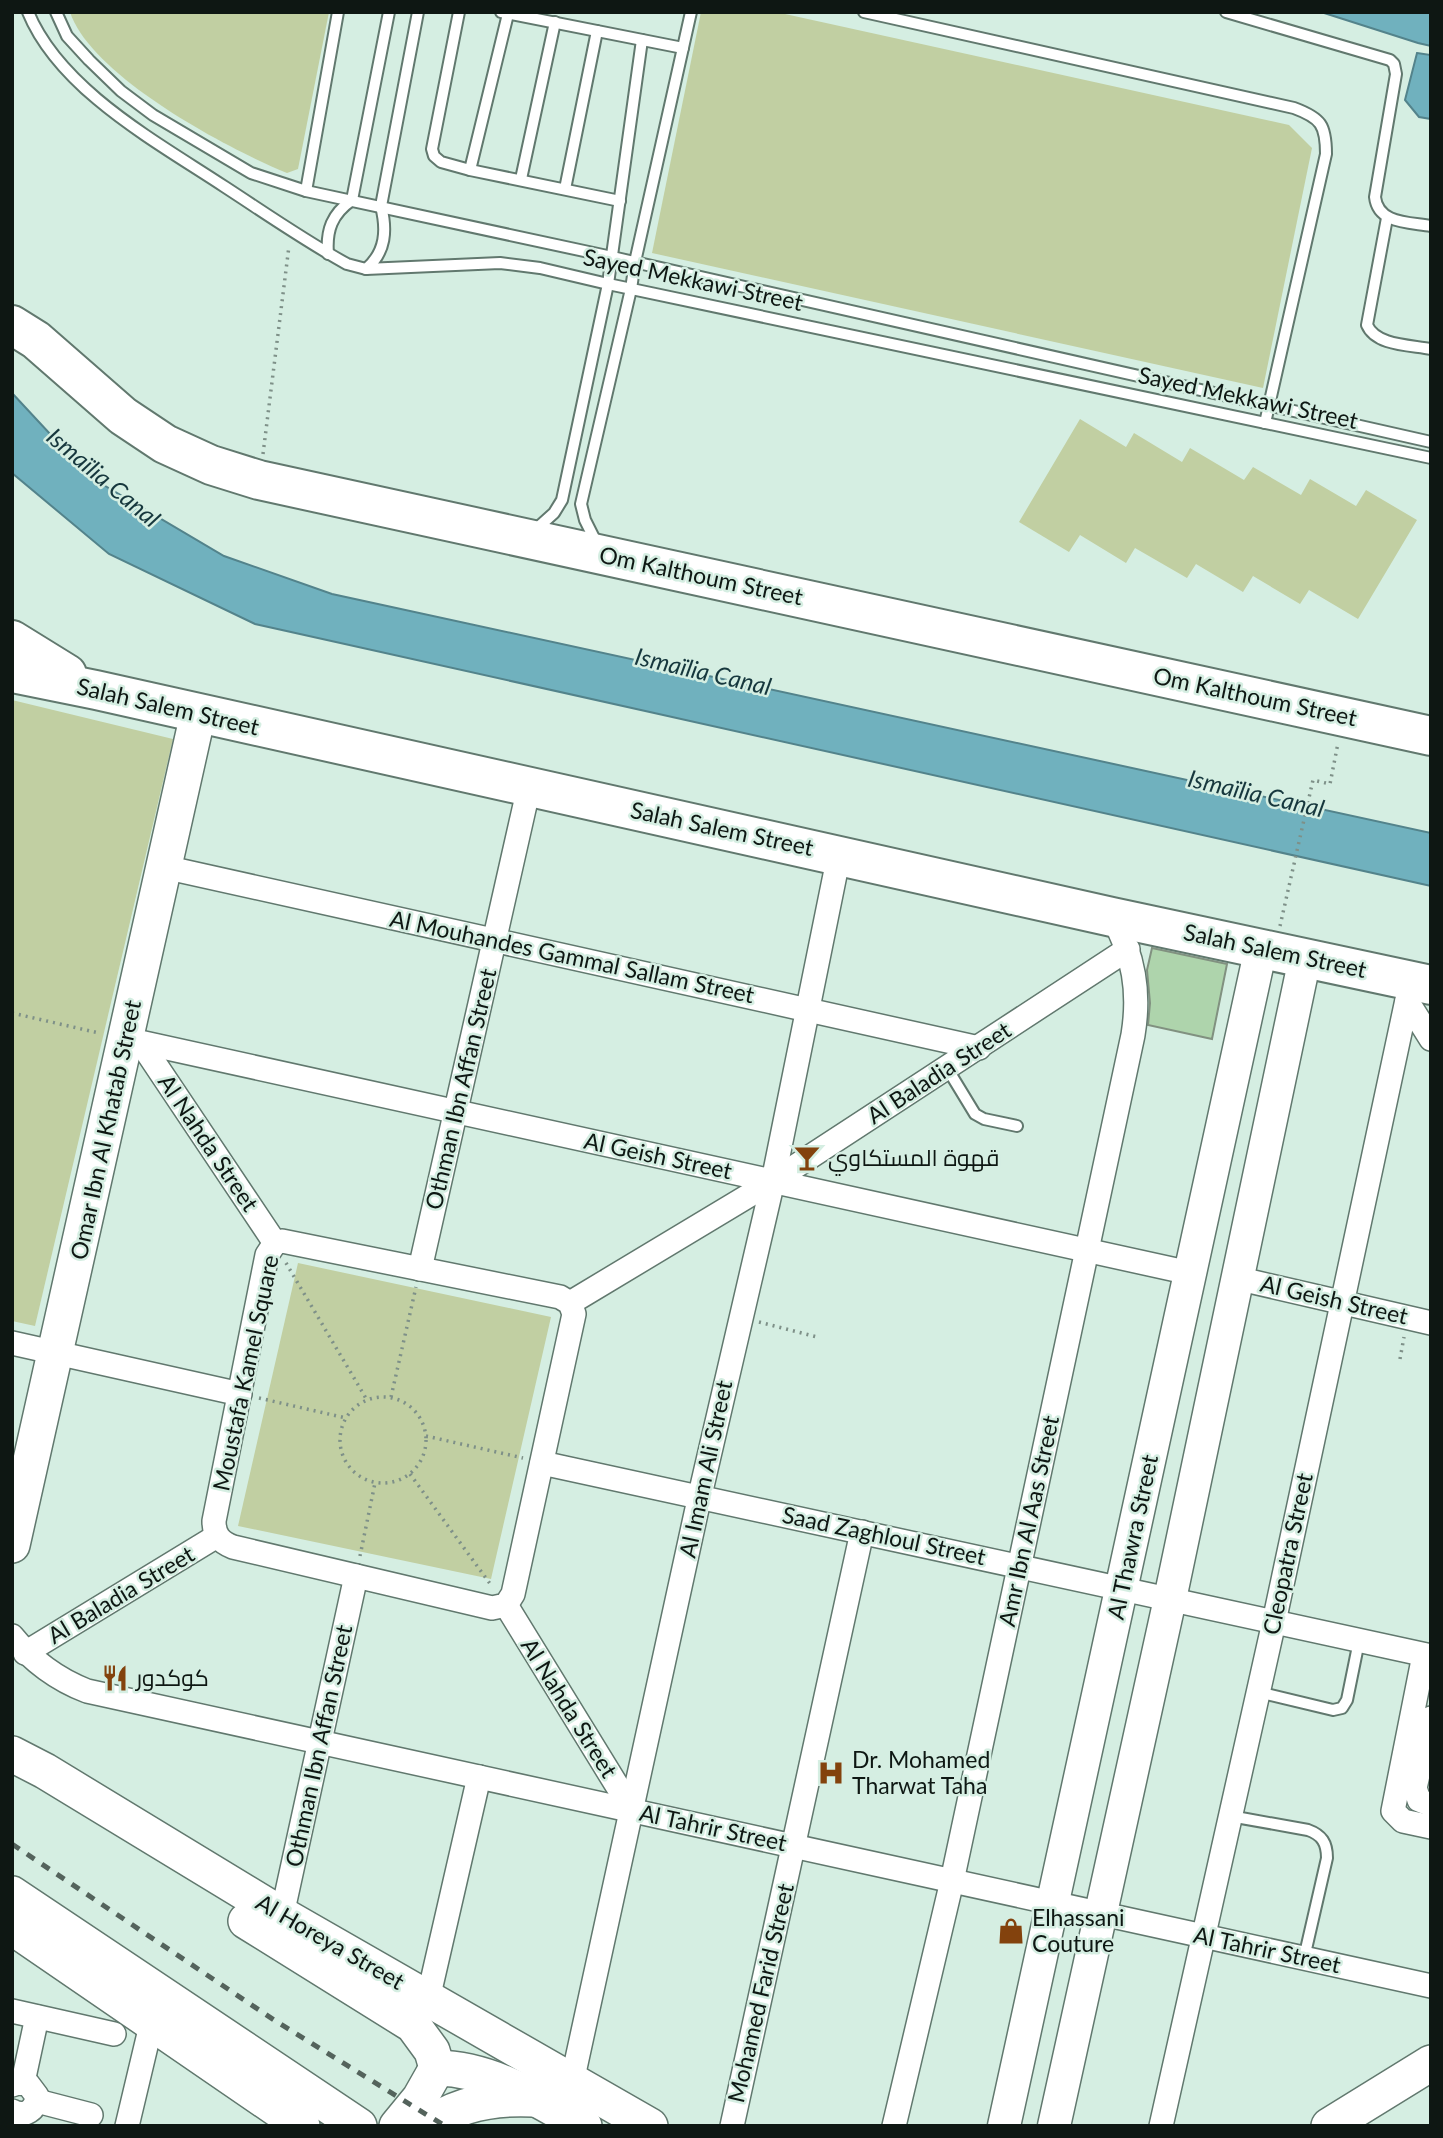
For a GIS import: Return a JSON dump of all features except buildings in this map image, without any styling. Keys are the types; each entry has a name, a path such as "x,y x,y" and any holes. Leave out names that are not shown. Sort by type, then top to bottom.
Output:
{"highway":[{"name":"Om Kalthoum Street","path":"12,325 36,340 123,416 165,444 211,465 259,480 1431,736"},
{"path":"12,640 96,690"},
{"name":"Salah Salem Street","path":"12,673 839,855 1120,933 1280,952 1416,989"}],"main road":[{"name":"Omar Ibn Al Khatab Street","path":"12,1545 56,1353 134,1041 164,866 198,714"},
{"name":"Al Horeya Street","path":"12,1754 46,1771 282,1915 650,2126"},
{"name":"Al Horeya Street","path":"12,1773 405,2020 423,2037 432,2051 437,2068"},
{"path":"12,1894 359,2126"},
{"path":"12,1927 302,2126"},
{"path":"1329,2126 1431,2063"},
{"path":"397,2126 419,2098 437,2068 456,2068 498,2079 584,2126"},
{"path":"427,2126 437,2118 476,2103 496,2099 537,2100"}],"street":[{"name":"Othman Ibn Affan Street","path":"420,1269 529,787"},
{"name":"Al Imam Ali Street","path":"572,2082 700,1495 773,1181 839,855"},
{"name":"Al Mouhandes Gammal Sallam Street","path":"164,866 979,1048"},
{"name":"Al Baladia Street","path":"570,1303 773,1181 979,1048 1120,933"},
{"name":"Amr Ibn Al Aas Street","path":"894,2126 952,1881 1136,1013 1134,970 1120,933"},
{"name":"Al Thawra Street","path":"1004,2126 1251,995 1280,952"},
{"path":"1054,2126 1170,1599 1296,1002 1280,952"},
{"path":"1251,995 1266,983 1276,983 1285,986 1296,1002"},
{"path":"1416,989 1431,1039"},
{"name":"Cleopatra Street","path":"1161,2126 1274,1622 1342,1302 1416,989"},
{"name":"Al Geish Street","path":"134,1041 1191,1273"},
{"name":"Al Nahda Street","path":"134,1041 275,1244"},
{"name":"Moustafa Kamel Square","path":"217,1536 214,1521 267,1255 275,1244 289,1242 560,1297 570,1303"},
{"name":"Al Geish Street","path":"1236,1278 1431,1323"},
{"path":"217,1536 224,1544 233,1547 492,1608 506,1605 513,1594 574,1314 570,1303"},
{"path":"12,1343 240,1394"},
{"name":"Saad Zaghloul Street","path":"541,1462 1429,1655"},
{"name":"Mohamed Farid Street","path":"732,2126 862,1532"},
{"name":"Al Baladia Street","path":"19,1644 217,1536"},
{"name":"Othman Ibn Affan Street","path":"282,1915 356,1576"},
{"name":"Al Nahda Street","path":"506,1605 632,1810"},
{"name":"Al Tahrir Street","path":"19,1644 54,1676 87,1691 1431,1986"},
{"path":"1429,1655 1393,1811 1404,1821 1431,1827"},
{"path":"1431,1718 1415,1788 1419,1800 1431,1805"},
{"path":"428,1999 479,1777"},
{"path":"12,2011 114,2034"},
{"path":"20,2113 35,2091 18,2084 37,2017"},
{"path":"127,2126 152,2021"},
{"path":"20,2113 91,2115"}],"lane":[{"name":"Sayed Mekkawi Street","path":"28,12 51,52 77,81 108,106 143,133 347,264 366,269 500,263 540,268 1431,458"},
{"name":"Sayed Mekkawi Street","path":"56,12 67,36 89,60 121,91 153,115 251,173 306,191 635,262 1431,442"},
{"path":"306,191 338,12"},
{"path":"328,254 328,230 333,218 352,200 389,12"},
{"path":"366,269 381,250 385,235 382,206 418,12"},
{"path":"458,12 432,149 437,160 470,170 620,201"},
{"path":"612,556 600,548 591,535 581,504 691,12"},
{"path":"864,12 1294,108 1314,116 1326,133 1325,155 1265,423"},
{"path":"1226,12 1390,60 1394,64 1396,74 1376,205 1380,213 1387,218 1431,226"},
{"path":"470,170 504,13 683,48"},
{"path":"521,179 555,22"},
{"path":"565,189 597,31"},
{"path":"518,536 531,534 543,524 562,500 608,284 642,40"},
{"path":"1387,218 1367,325 1379,339 1431,349"},
{"path":"947,1068 975,1114 984,1119 1017,1126"},
{"path":"1258,1692 1333,1710 1342,1708 1347,1700 1359,1641"},
{"path":"1230,1816 1308,1830 1324,1839 1327,1858 1304,1958"}],"path":[{"path":"259,480 291,230"},
{"path":"1280,952 1294,865 1313,780 1330,784 1344,717"},
{"path":"12,1013 134,1041"},
{"path":"275,1244 367,1400"},
{"path":"391,1397 420,1269"},
{"path":"740,1318 817,1337"},
{"path":"240,1394 345,1418"},
{"path":"391,1397 415,1411 426,1436 424,1453 410,1474 393,1482 375,1483 356,1474 344,1458 340,1437 345,1418 351,1410 367,1400 391,1397"},
{"path":"426,1436 541,1462"},
{"path":"410,1474 506,1605"},
{"path":"356,1576 375,1483"}],"green space":[{"path":"70,12 329,12 298,169 287,173 261,162 164,107 104,61 83,36"},
{"path":"701,12 776,12 1289,125 1312,148 1263,388 652,253"},
{"path":"1080,419 1126,447 1134,433 1182,462 1190,448 1244,480 1253,467 1301,495 1310,479 1356,506 1366,490 1417,520 1358,619 1309,590 1300,604 1253,576 1243,592 1196,564 1187,578 1135,548 1126,563 1080,535 1069,552 1019,522"},
{"path":"12,700 173,739 35,1326 12,1321"},
{"path":"298,1263 551,1317 491,1579 238,1526"}],"water":[{"path":"1321,12 1431,12 1431,46 1418,43"},
{"path":"1417,53 1431,55 1431,119 1419,117 1405,100"},
{"path":"12,393 90,477 224,556 332,594 1431,833 1431,886 255,624 109,554 12,473"}],"railway":[{"path":"12,1844 274,2020 445,2126"}],"place":[{"name":"قهوة المستكاوي","path":"807,1158"},
{"name":"كوكدور","path":"115,1678"},
{"name":"Dr. Mohamed Tharwat Taha","path":"831,1773"},
{"name":"Elhassani Couture","path":"1011,1931"}],"water label":[{"name":"Ismaïlia Canal","path":"103,478"},
{"name":"Ismaïlia Canal","path":"703,672"},
{"name":"Ismaïlia Canal","path":"1256,794"}]}
